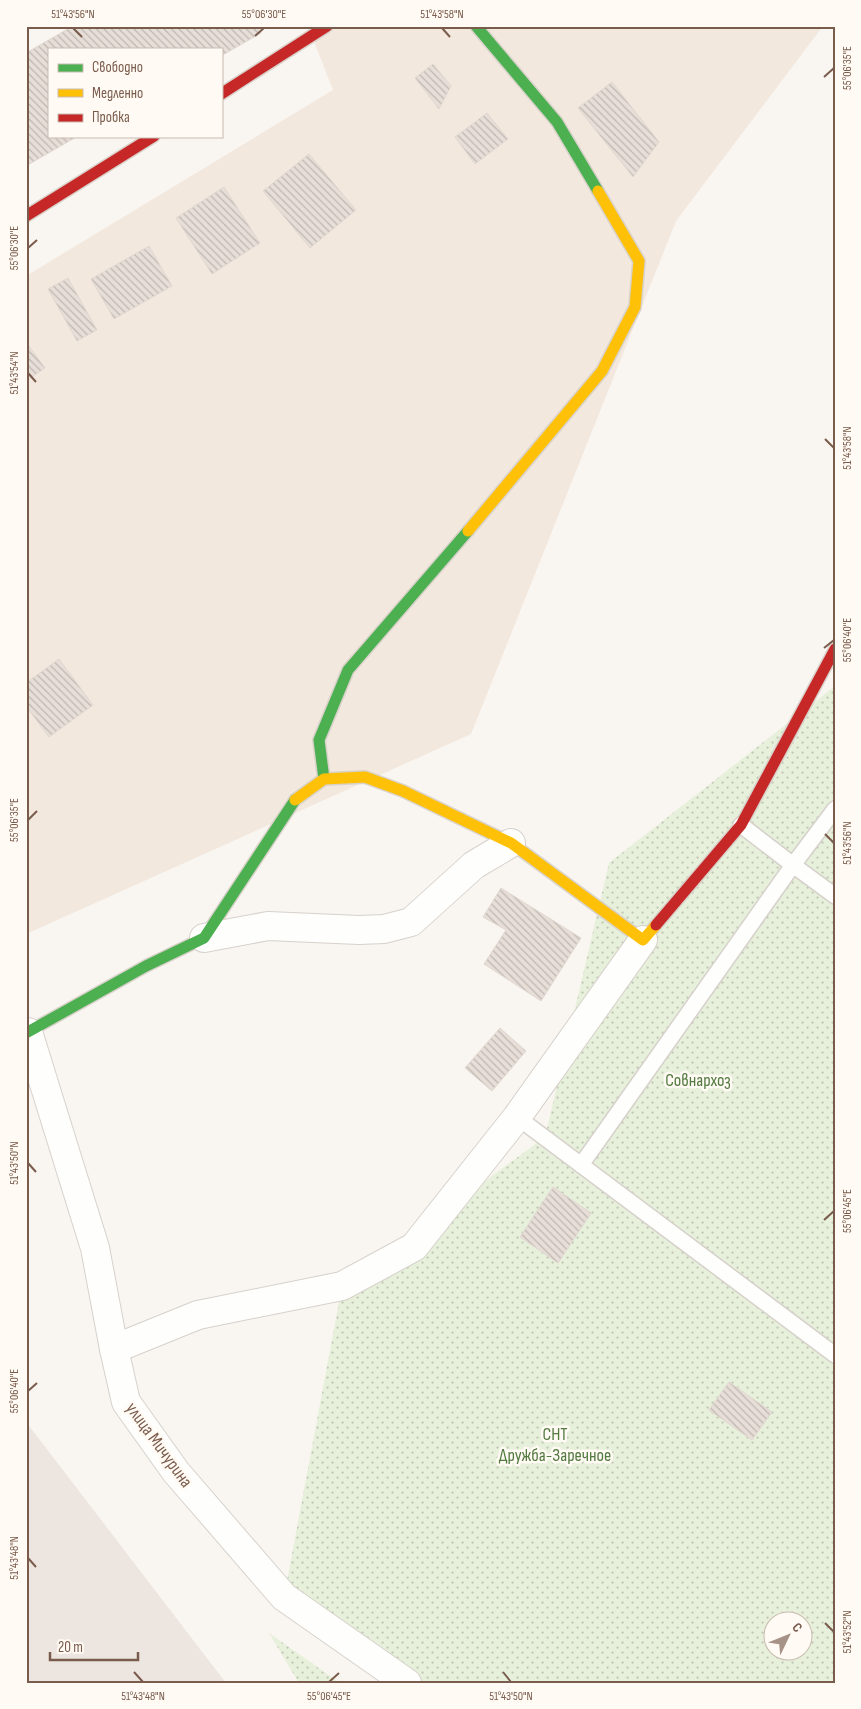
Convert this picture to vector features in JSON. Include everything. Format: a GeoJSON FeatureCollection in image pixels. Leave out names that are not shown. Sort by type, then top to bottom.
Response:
{"type":"FeatureCollection","features":[{"type":"Feature","properties":{"kind":"street"},"geometry":{"type":"LineString","coordinates":[[222,93],[298,35],[327,26]]}},
{"type":"Feature","properties":{"kind":"street"},"geometry":{"type":"LineString","coordinates":[[324,779],[319,740],[348,670],[432,574],[602,371],[635,306],[639,261],[557,122],[476,26]]}},
{"type":"Feature","properties":{"kind":"street"},"geometry":{"type":"LineString","coordinates":[[26,216],[151,138]]}},
{"type":"Feature","properties":{"kind":"street"},"geometry":{"type":"LineString","coordinates":[[114,1349],[198,1314],[342,1286],[414,1247],[518,1117],[643,940],[741,825],[835,649]]}},
{"type":"Feature","properties":{"kind":"street"},"geometry":{"type":"LineString","coordinates":[[204,938],[296,799],[324,779],[365,777],[403,791],[511,843],[643,940]]}},
{"type":"Feature","properties":{"kind":"street"},"geometry":{"type":"LineString","coordinates":[[27,1033],[146,966],[204,938],[268,926],[358,930],[384,929],[411,922],[474,865],[511,843]]}},
{"type":"Feature","properties":{"kind":"street","name":"улица Мичурина"},"geometry":{"type":"LineString","coordinates":[[27,1033],[94,1248],[126,1402],[176,1472],[277,1590],[284,1597],[407,1683]]}},
{"type":"Feature","properties":{"kind":"lane"},"geometry":{"type":"LineString","coordinates":[[581,1165],[835,809]]}},
{"type":"Feature","properties":{"kind":"lane"},"geometry":{"type":"LineString","coordinates":[[741,825],[835,896]]}},
{"type":"Feature","properties":{"kind":"lane"},"geometry":{"type":"LineString","coordinates":[[518,1117],[835,1355]]}},
{"type":"Feature","properties":{"kind":"shaded area"},"geometry":{"type":"Polygon","coordinates":[[[308,26],[823,26],[676,221],[471,734],[26,934],[26,276],[333,90],[308,26]]]}},
{"type":"Feature","properties":{"kind":"shaded area"},"geometry":{"type":"Polygon","coordinates":[[[26,1422],[226,1683],[26,1683],[26,1422]]]}},
{"type":"Feature","properties":{"kind":"green space","name":"СНТ Дружба-Заречное"},"geometry":{"type":"Polygon","coordinates":[[[835,686],[835,1683],[406,1683],[284,1597],[342,1286],[545,1137],[609,863],[835,686]]]}},
{"type":"Feature","properties":{"kind":"green space"},"geometry":{"type":"Polygon","coordinates":[[[269,1633],[340,1683],[299,1683],[269,1633]]]}},
{"type":"Feature","properties":{"kind":"building"},"geometry":{"type":"Polygon","coordinates":[[[73,26],[257,26],[261,33],[222,55],[222,48],[48,48],[48,138],[75,138],[26,166],[26,53],[73,26]]]}},
{"type":"Feature","properties":{"kind":"building"},"geometry":{"type":"Polygon","coordinates":[[[433,64],[451,86],[439,109],[415,78],[433,64]]]}},
{"type":"Feature","properties":{"kind":"building"},"geometry":{"type":"Polygon","coordinates":[[[612,82],[659,142],[633,177],[578,108],[612,82]]]}},
{"type":"Feature","properties":{"kind":"building"},"geometry":{"type":"Polygon","coordinates":[[[487,113],[508,139],[475,164],[455,137],[487,113]]]}},
{"type":"Feature","properties":{"kind":"building"},"geometry":{"type":"Polygon","coordinates":[[[309,154],[356,210],[310,248],[263,191],[309,154]]]}},
{"type":"Feature","properties":{"kind":"building"},"geometry":{"type":"Polygon","coordinates":[[[224,187],[260,243],[212,274],[176,218],[224,187]]]}},
{"type":"Feature","properties":{"kind":"building"},"geometry":{"type":"Polygon","coordinates":[[[149,246],[172,286],[114,319],[91,279],[149,246]]]}},
{"type":"Feature","properties":{"kind":"building"},"geometry":{"type":"Polygon","coordinates":[[[68,278],[97,330],[77,341],[48,289],[68,278]]]}},
{"type":"Feature","properties":{"kind":"building"},"geometry":{"type":"Polygon","coordinates":[[[26,342],[45,368],[26,381],[26,342]]]}},
{"type":"Feature","properties":{"kind":"building"},"geometry":{"type":"Polygon","coordinates":[[[59,659],[93,705],[49,737],[26,706],[26,683],[59,659]]]}},
{"type":"Feature","properties":{"kind":"building"},"geometry":{"type":"Polygon","coordinates":[[[501,888],[581,938],[541,1001],[484,964],[506,930],[483,917],[501,888]]]}},
{"type":"Feature","properties":{"kind":"building"},"geometry":{"type":"Polygon","coordinates":[[[500,1028],[526,1051],[492,1091],[465,1068],[500,1028]]]}},
{"type":"Feature","properties":{"kind":"building"},"geometry":{"type":"Polygon","coordinates":[[[553,1187],[591,1213],[558,1263],[520,1237],[553,1187]]]}},
{"type":"Feature","properties":{"kind":"building"},"geometry":{"type":"Polygon","coordinates":[[[729,1382],[772,1412],[752,1440],[709,1410],[729,1382]]]}},
{"type":"Feature","properties":{"kind":"traffic: fast"},"geometry":{"type":"LineString","coordinates":[[476,26],[557,122],[598,191]]}},
{"type":"Feature","properties":{"kind":"traffic: fast"},"geometry":{"type":"LineString","coordinates":[[324,779],[319,740],[348,670],[468,531]]}},
{"type":"Feature","properties":{"kind":"traffic: fast"},"geometry":{"type":"LineString","coordinates":[[26,1033],[146,966],[204,938],[295,800]]}},
{"type":"Feature","properties":{"kind":"traffic: slow"},"geometry":{"type":"LineString","coordinates":[[468,531],[602,371],[635,307],[639,261],[598,191]]}},
{"type":"Feature","properties":{"kind":"traffic: slow"},"geometry":{"type":"LineString","coordinates":[[295,800],[324,779],[365,777],[403,791],[511,843],[643,940],[656,925]]}},
{"type":"Feature","properties":{"kind":"traffic: jam"},"geometry":{"type":"LineString","coordinates":[[222,93],[327,26]]}},
{"type":"Feature","properties":{"kind":"traffic: jam"},"geometry":{"type":"LineString","coordinates":[[26,216],[151,138]]}},
{"type":"Feature","properties":{"kind":"traffic: jam"},"geometry":{"type":"LineString","coordinates":[[656,925],[741,825],[835,649]]}},
{"type":"Feature","properties":{"kind":"park label","name":"Совнархоз"},"geometry":{"type":"Point","coordinates":[698,1080]}}]}
